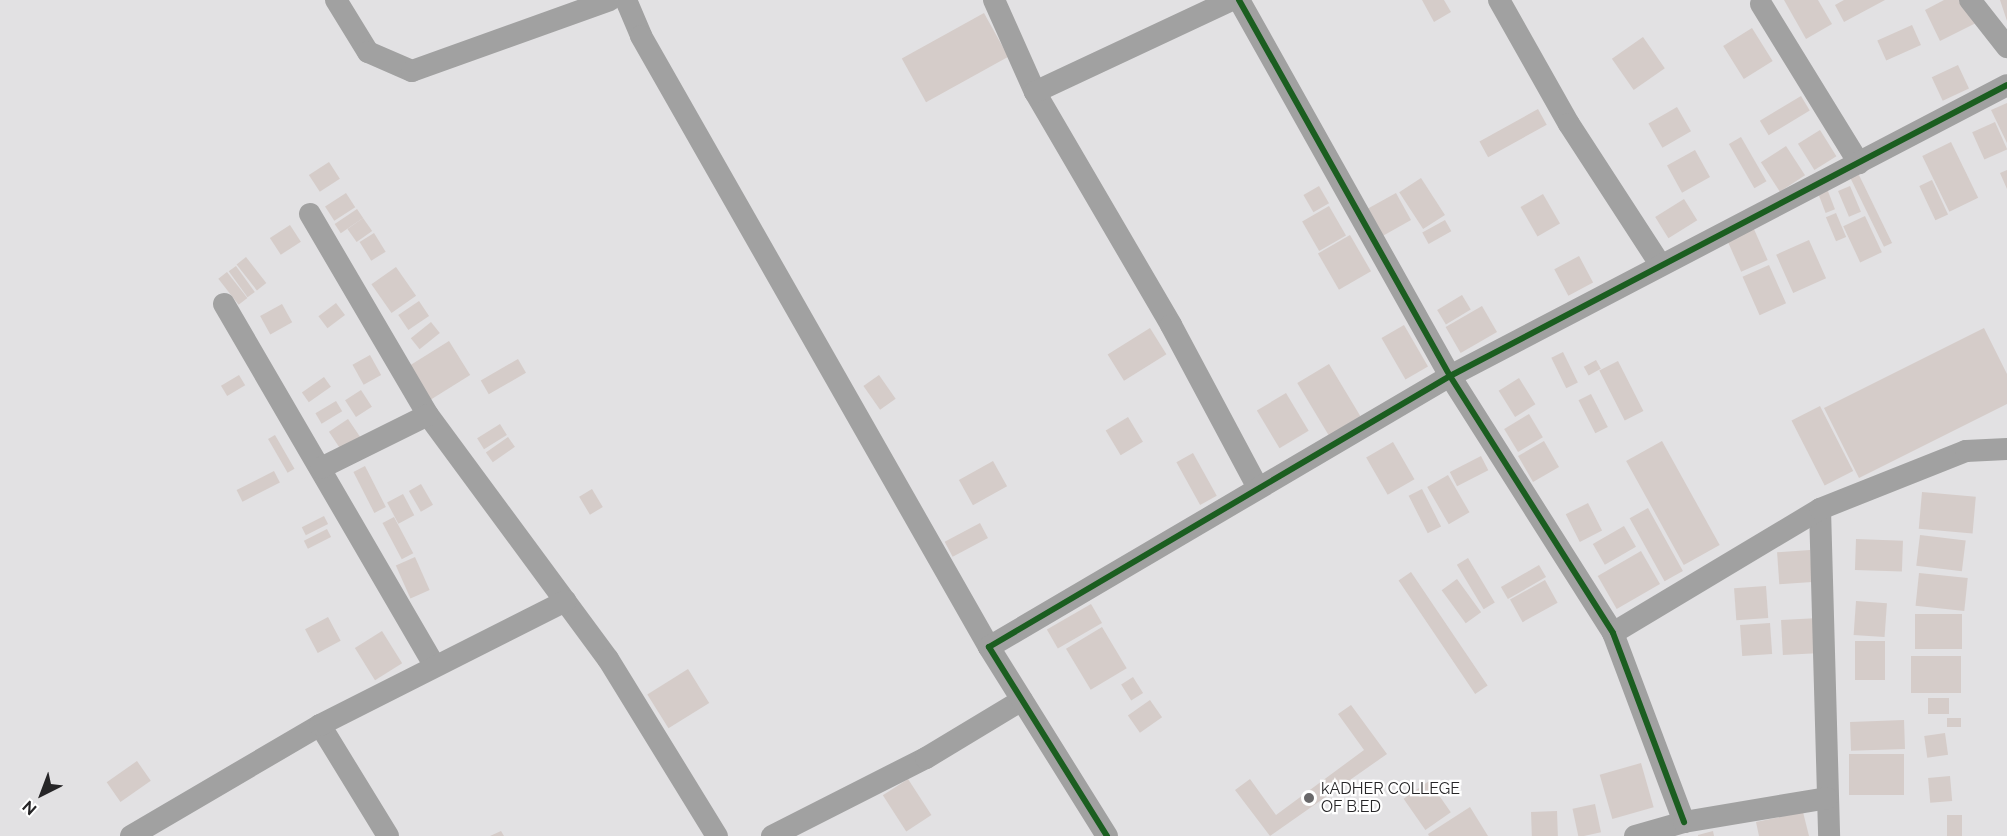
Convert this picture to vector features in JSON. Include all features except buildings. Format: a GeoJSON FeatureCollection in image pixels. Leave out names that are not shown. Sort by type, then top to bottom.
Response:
{"type":"FeatureCollection","features":[{"type":"Feature","properties":{"kind":"street"},"geometry":{"type":"LineString","coordinates":[[336,0],[368,52],[412,71],[610,0]]}},
{"type":"Feature","properties":{"kind":"street"},"geometry":{"type":"LineString","coordinates":[[626,0],[641,36],[989,647],[1107,836]]}},
{"type":"Feature","properties":{"kind":"street"},"geometry":{"type":"LineString","coordinates":[[994,0],[1035,92],[1171,325],[1257,486]]}},
{"type":"Feature","properties":{"kind":"street"},"geometry":{"type":"LineString","coordinates":[[1035,92],[1231,0]]}},
{"type":"Feature","properties":{"kind":"street"},"geometry":{"type":"LineString","coordinates":[[1239,0],[1450,376],[1613,633],[1683,822]]}},
{"type":"Feature","properties":{"kind":"street"},"geometry":{"type":"LineString","coordinates":[[1499,0],[1569,124],[1660,264]]}},
{"type":"Feature","properties":{"kind":"street"},"geometry":{"type":"LineString","coordinates":[[1970,0],[2007,47]]}},
{"type":"Feature","properties":{"kind":"street"},"geometry":{"type":"LineString","coordinates":[[1761,4],[1859,163]]}},
{"type":"Feature","properties":{"kind":"street"},"geometry":{"type":"LineString","coordinates":[[989,647],[1257,486],[1450,376],[1660,264],[2007,85]]}},
{"type":"Feature","properties":{"kind":"street"},"geometry":{"type":"LineString","coordinates":[[310,214],[428,415],[566,601],[717,836]]}},
{"type":"Feature","properties":{"kind":"street"},"geometry":{"type":"LineString","coordinates":[[224,304],[434,665]]}},
{"type":"Feature","properties":{"kind":"street"},"geometry":{"type":"LineString","coordinates":[[321,468],[428,415]]}},
{"type":"Feature","properties":{"kind":"street"},"geometry":{"type":"LineString","coordinates":[[1613,633],[1821,509],[1966,451],[2007,449]]}},
{"type":"Feature","properties":{"kind":"street"},"geometry":{"type":"LineString","coordinates":[[1821,509],[1829,836]]}},
{"type":"Feature","properties":{"kind":"street"},"geometry":{"type":"LineString","coordinates":[[131,836],[320,725],[434,665],[566,601]]}},
{"type":"Feature","properties":{"kind":"street"},"geometry":{"type":"LineString","coordinates":[[772,836],[926,758],[1022,700]]}},
{"type":"Feature","properties":{"kind":"street"},"geometry":{"type":"LineString","coordinates":[[320,725],[388,836]]}},
{"type":"Feature","properties":{"kind":"street"},"geometry":{"type":"LineString","coordinates":[[1635,836],[1683,822],[1827,798]]}},
{"type":"Feature","properties":{"kind":"cycle path"},"geometry":{"type":"LineString","coordinates":[[1239,0],[1450,376],[1613,633],[1684,822]]}},
{"type":"Feature","properties":{"kind":"cycle path"},"geometry":{"type":"LineString","coordinates":[[1107,836],[989,647],[1450,376],[2007,85]]}},
{"type":"Feature","properties":{"kind":"place","name":"kADHER COLLEGE OF B.ED"},"geometry":{"type":"Point","coordinates":[1309,798]}}]}
